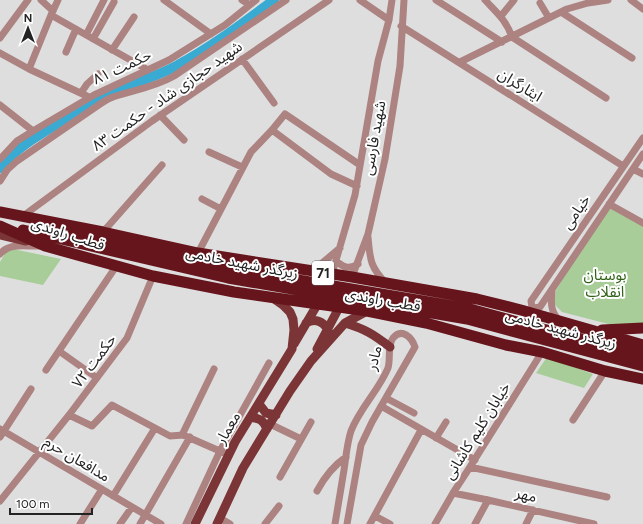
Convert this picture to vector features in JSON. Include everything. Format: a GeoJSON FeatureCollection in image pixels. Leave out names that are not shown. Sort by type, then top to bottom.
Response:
{"type":"FeatureCollection","features":[{"type":"Feature","properties":{"kind":"highway","name":"قطب راوندی"},"geometry":{"type":"LineString","coordinates":[[0,212],[103,232],[198,254],[308,270],[330,278],[387,283],[477,299],[561,321],[643,345]]}},
{"type":"Feature","properties":{"kind":"highway","name":"زیرگذر شهید خادمی"},"geometry":{"type":"LineString","coordinates":[[36,219],[51,228],[232,269],[470,308],[535,327],[643,355]]}},
{"type":"Feature","properties":{"kind":"highway","name":"قطب راوندی"},"geometry":{"type":"LineString","coordinates":[[0,226],[45,246],[118,265],[153,276],[234,292],[320,301],[367,310],[449,328],[506,345],[542,352],[605,371],[643,379]]}},
{"type":"Feature","properties":{"kind":"highway","name":"زیرگذر شهید خادمی"},"geometry":{"type":"LineString","coordinates":[[0,226],[228,278],[467,319],[643,366]]}},
{"type":"Feature","properties":{"kind":"highway"},"geometry":{"type":"LineString","coordinates":[[198,254],[211,260],[246,265],[256,269],[258,274],[256,288],[248,291],[234,292]]}},
{"type":"Feature","properties":{"kind":"highway"},"geometry":{"type":"LineString","coordinates":[[416,288],[403,290],[399,293],[396,298],[397,306],[402,312],[440,320],[449,328]]}},
{"type":"Feature","properties":{"kind":"highway"},"geometry":{"type":"LineString","coordinates":[[521,310],[536,320],[643,350]]}},
{"type":"Feature","properties":{"kind":"highway"},"geometry":{"type":"LineString","coordinates":[[595,331],[643,328]]}},
{"type":"Feature","properties":{"kind":"highway"},"geometry":{"type":"LineString","coordinates":[[622,329],[643,334]]}},
{"type":"Feature","properties":{"kind":"highway"},"geometry":{"type":"LineString","coordinates":[[476,336],[510,336],[643,374]]}},
{"type":"Feature","properties":{"kind":"main road"},"geometry":{"type":"LineString","coordinates":[[0,235],[45,246]]}},
{"type":"Feature","properties":{"kind":"main road","name":"معمار"},"geometry":{"type":"LineString","coordinates":[[195,524],[225,453],[250,418],[292,349],[320,301],[330,278]]}},
{"type":"Feature","properties":{"kind":"main road"},"geometry":{"type":"LineString","coordinates":[[218,521],[243,468],[290,391],[311,361],[328,330],[341,305],[350,280]]}},
{"type":"Feature","properties":{"kind":"main road","name":"معمار"},"geometry":{"type":"LineString","coordinates":[[272,297],[290,312],[293,319],[294,330],[292,349]]}},
{"type":"Feature","properties":{"kind":"main road"},"geometry":{"type":"LineString","coordinates":[[311,361],[345,324],[367,310]]}},
{"type":"Feature","properties":{"kind":"main road"},"geometry":{"type":"LineString","coordinates":[[306,323],[318,321],[324,324],[328,330]]}},
{"type":"Feature","properties":{"kind":"main road"},"geometry":{"type":"LineString","coordinates":[[345,324],[362,328],[375,335],[390,347]]}},
{"type":"Feature","properties":{"kind":"main road"},"geometry":{"type":"LineString","coordinates":[[258,404],[266,412],[276,415]]}},
{"type":"Feature","properties":{"kind":"main road"},"geometry":{"type":"LineString","coordinates":[[250,418],[261,420],[269,426]]}},
{"type":"Feature","properties":{"kind":"street"},"geometry":{"type":"LineString","coordinates":[[0,38],[28,0]]}},
{"type":"Feature","properties":{"kind":"street"},"geometry":{"type":"LineString","coordinates":[[41,0],[52,13],[76,29],[148,70]]}},
{"type":"Feature","properties":{"kind":"street"},"geometry":{"type":"LineString","coordinates":[[29,69],[58,0]]}},
{"type":"Feature","properties":{"kind":"street"},"geometry":{"type":"LineString","coordinates":[[86,35],[104,0]]}},
{"type":"Feature","properties":{"kind":"street"},"geometry":{"type":"LineString","coordinates":[[164,0],[211,34]]}},
{"type":"Feature","properties":{"kind":"street"},"geometry":{"type":"LineString","coordinates":[[242,0],[250,5]]}},
{"type":"Feature","properties":{"kind":"street","name":"حکمت ۸۱"},"geometry":{"type":"LineString","coordinates":[[2,154],[33,130],[89,97],[169,60],[225,25],[256,0]]}},
{"type":"Feature","properties":{"kind":"street"},"geometry":{"type":"LineString","coordinates":[[0,181],[7,170],[17,161],[100,104],[112,97],[162,83],[286,0]]}},
{"type":"Feature","properties":{"kind":"street"},"geometry":{"type":"LineString","coordinates":[[360,0],[389,20]]}},
{"type":"Feature","properties":{"kind":"street","name":"شهید فارسی"},"geometry":{"type":"LineString","coordinates":[[330,278],[357,186],[378,61],[389,20],[392,0]]}},
{"type":"Feature","properties":{"kind":"street","name":"شهید فارسی"},"geometry":{"type":"LineString","coordinates":[[350,280],[358,264],[368,234],[385,159],[400,66],[401,26],[404,0]]}},
{"type":"Feature","properties":{"kind":"street"},"geometry":{"type":"LineString","coordinates":[[436,0],[502,42]]}},
{"type":"Feature","properties":{"kind":"street"},"geometry":{"type":"LineString","coordinates":[[485,0],[501,16],[508,26],[512,37],[606,98]]}},
{"type":"Feature","properties":{"kind":"street"},"geometry":{"type":"LineString","coordinates":[[501,16],[514,0]]}},
{"type":"Feature","properties":{"kind":"street"},"geometry":{"type":"LineString","coordinates":[[569,0],[577,6]]}},
{"type":"Feature","properties":{"kind":"street"},"geometry":{"type":"LineString","coordinates":[[460,62],[561,12],[588,3],[608,0]]}},
{"type":"Feature","properties":{"kind":"street"},"geometry":{"type":"LineString","coordinates":[[631,0],[643,9]]}},
{"type":"Feature","properties":{"kind":"street","name":"شهید حجازی شاد - حکمت ۸۳"},"geometry":{"type":"LineString","coordinates":[[22,216],[160,115],[323,1]]}},
{"type":"Feature","properties":{"kind":"street"},"geometry":{"type":"LineString","coordinates":[[93,39],[114,2]]}},
{"type":"Feature","properties":{"kind":"street"},"geometry":{"type":"LineString","coordinates":[[540,3],[549,18]]}},
{"type":"Feature","properties":{"kind":"street"},"geometry":{"type":"LineString","coordinates":[[561,12],[632,58]]}},
{"type":"Feature","properties":{"kind":"street"},"geometry":{"type":"LineString","coordinates":[[112,50],[134,17]]}},
{"type":"Feature","properties":{"kind":"street","name":"ایثارگران"},"geometry":{"type":"LineString","coordinates":[[401,26],[624,166]]}},
{"type":"Feature","properties":{"kind":"street"},"geometry":{"type":"LineString","coordinates":[[66,52],[76,29]]}},
{"type":"Feature","properties":{"kind":"street"},"geometry":{"type":"LineString","coordinates":[[0,53],[29,69],[89,97]]}},
{"type":"Feature","properties":{"kind":"street"},"geometry":{"type":"LineString","coordinates":[[242,59],[274,103]]}},
{"type":"Feature","properties":{"kind":"street"},"geometry":{"type":"LineString","coordinates":[[80,93],[98,74]]}},
{"type":"Feature","properties":{"kind":"street"},"geometry":{"type":"LineString","coordinates":[[0,105],[33,130]]}},
{"type":"Feature","properties":{"kind":"street"},"geometry":{"type":"LineString","coordinates":[[198,254],[250,152],[272,130],[285,114],[360,165]]}},
{"type":"Feature","properties":{"kind":"street"},"geometry":{"type":"LineString","coordinates":[[160,115],[184,140]]}},
{"type":"Feature","properties":{"kind":"street"},"geometry":{"type":"LineString","coordinates":[[272,130],[331,174],[357,186]]}},
{"type":"Feature","properties":{"kind":"street","name":"خیامی"},"geometry":{"type":"LineString","coordinates":[[643,138],[531,302],[534,308],[540,307],[643,154]]}},
{"type":"Feature","properties":{"kind":"street"},"geometry":{"type":"LineString","coordinates":[[209,152],[242,167]]}},
{"type":"Feature","properties":{"kind":"street"},"geometry":{"type":"LineString","coordinates":[[103,232],[162,165]]}},
{"type":"Feature","properties":{"kind":"street"},"geometry":{"type":"LineString","coordinates":[[633,168],[643,174]]}},
{"type":"Feature","properties":{"kind":"street"},"geometry":{"type":"LineString","coordinates":[[202,199],[221,208]]}},
{"type":"Feature","properties":{"kind":"street"},"geometry":{"type":"LineString","coordinates":[[609,204],[643,223]]}},
{"type":"Feature","properties":{"kind":"street"},"geometry":{"type":"LineString","coordinates":[[368,234],[371,264],[378,275],[387,283]]}},
{"type":"Feature","properties":{"kind":"street"},"geometry":{"type":"LineString","coordinates":[[0,254],[4,249],[13,246],[45,246]]}},
{"type":"Feature","properties":{"kind":"street"},"geometry":{"type":"LineString","coordinates":[[308,270],[321,264],[340,248]]}},
{"type":"Feature","properties":{"kind":"street"},"geometry":{"type":"LineString","coordinates":[[336,261],[346,267],[358,264]]}},
{"type":"Feature","properties":{"kind":"street"},"geometry":{"type":"LineString","coordinates":[[46,370],[118,265]]}},
{"type":"Feature","properties":{"kind":"street","name":"حکمت ۷۲"},"geometry":{"type":"LineString","coordinates":[[0,502],[69,415],[127,338],[153,276]]}},
{"type":"Feature","properties":{"kind":"street"},"geometry":{"type":"LineString","coordinates":[[552,289],[552,309],[554,315],[561,321]]}},
{"type":"Feature","properties":{"kind":"street","name":"مادر"},"geometry":{"type":"LineString","coordinates":[[335,524],[351,431],[382,380],[390,359],[390,347],[393,338],[398,334],[404,334],[409,336],[415,347],[366,433],[361,445],[347,524]]}},
{"type":"Feature","properties":{"kind":"street"},"geometry":{"type":"LineString","coordinates":[[59,351],[97,378]]}},
{"type":"Feature","properties":{"kind":"street","name":"خیابان کلیم کاشانی"},"geometry":{"type":"LineString","coordinates":[[435,524],[542,352]]}},
{"type":"Feature","properties":{"kind":"street"},"geometry":{"type":"LineString","coordinates":[[186,524],[225,453],[269,364]]}},
{"type":"Feature","properties":{"kind":"street"},"geometry":{"type":"LineString","coordinates":[[182,435],[214,369]]}},
{"type":"Feature","properties":{"kind":"street"},"geometry":{"type":"LineString","coordinates":[[573,420],[605,371]]}},
{"type":"Feature","properties":{"kind":"street"},"geometry":{"type":"LineString","coordinates":[[382,380],[393,386]]}},
{"type":"Feature","properties":{"kind":"street"},"geometry":{"type":"LineString","coordinates":[[1,432],[31,389]]}},
{"type":"Feature","properties":{"kind":"street"},"geometry":{"type":"LineString","coordinates":[[386,398],[414,413]]}},
{"type":"Feature","properties":{"kind":"street"},"geometry":{"type":"LineString","coordinates":[[69,415],[92,426],[112,405],[170,436],[182,435],[190,437],[225,453]]}},
{"type":"Feature","properties":{"kind":"street"},"geometry":{"type":"LineString","coordinates":[[381,406],[475,460]]}},
{"type":"Feature","properties":{"kind":"street"},"geometry":{"type":"LineString","coordinates":[[280,477],[311,422]]}},
{"type":"Feature","properties":{"kind":"street"},"geometry":{"type":"LineString","coordinates":[[436,438],[446,422]]}},
{"type":"Feature","properties":{"kind":"street"},"geometry":{"type":"LineString","coordinates":[[269,426],[301,439]]}},
{"type":"Feature","properties":{"kind":"street"},"geometry":{"type":"LineString","coordinates":[[113,496],[155,428]]}},
{"type":"Feature","properties":{"kind":"street"},"geometry":{"type":"LineString","coordinates":[[370,524],[421,430]]}},
{"type":"Feature","properties":{"kind":"street","name":"مدافعان حرم"},"geometry":{"type":"LineString","coordinates":[[1,432],[40,452],[161,524]]}},
{"type":"Feature","properties":{"kind":"street"},"geometry":{"type":"LineString","coordinates":[[140,524],[190,437]]}},
{"type":"Feature","properties":{"kind":"street"},"geometry":{"type":"LineString","coordinates":[[317,491],[325,476],[334,465],[346,457]]}},
{"type":"Feature","properties":{"kind":"street"},"geometry":{"type":"LineString","coordinates":[[470,467],[606,497]]}},
{"type":"Feature","properties":{"kind":"street"},"geometry":{"type":"LineString","coordinates":[[80,524],[102,489]]}},
{"type":"Feature","properties":{"kind":"street","name":"مهر"},"geometry":{"type":"LineString","coordinates":[[453,493],[594,524]]}},
{"type":"Feature","properties":{"kind":"street"},"geometry":{"type":"LineString","coordinates":[[476,524],[488,500]]}},
{"type":"Feature","properties":{"kind":"street"},"geometry":{"type":"LineString","coordinates":[[264,524],[279,506]]}},
{"type":"Feature","properties":{"kind":"street"},"geometry":{"type":"LineString","coordinates":[[120,524],[132,507]]}},
{"type":"Feature","properties":{"kind":"street"},"geometry":{"type":"LineString","coordinates":[[526,524],[533,510]]}},
{"type":"Feature","properties":{"kind":"street"},"geometry":{"type":"LineString","coordinates":[[375,516],[390,524]]}},
{"type":"Feature","properties":{"kind":"street"},"geometry":{"type":"LineString","coordinates":[[218,521],[230,524]]}},
{"type":"Feature","properties":{"kind":"green space","name":"بوستان انقلاب"},"geometry":{"type":"Polygon","coordinates":[[[609,204],[643,224],[643,333],[562,312],[554,304],[556,290],[609,204]]]}},
{"type":"Feature","properties":{"kind":"green space"},"geometry":{"type":"Polygon","coordinates":[[[8,248],[61,259],[43,285],[0,276],[0,262],[8,248]]]}},
{"type":"Feature","properties":{"kind":"green space"},"geometry":{"type":"Polygon","coordinates":[[[547,357],[593,374],[584,388],[536,373],[547,357]]]}},
{"type":"Feature","properties":{"kind":"waterway"},"geometry":{"type":"LineString","coordinates":[[0,168],[15,152],[42,133],[102,97],[121,88],[162,73],[191,58],[274,0]]}}]}
